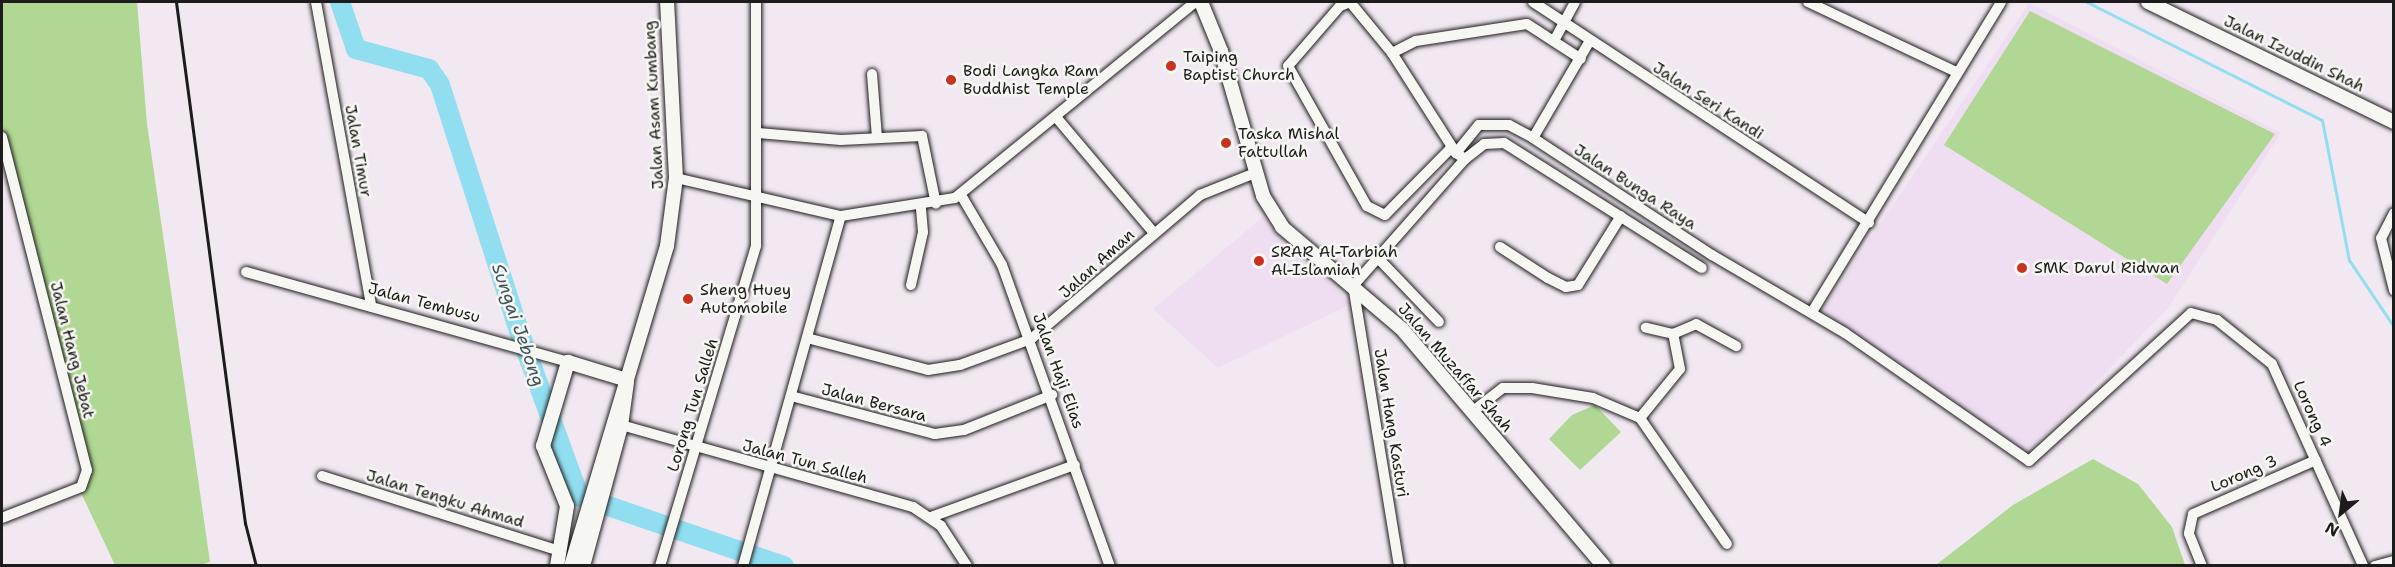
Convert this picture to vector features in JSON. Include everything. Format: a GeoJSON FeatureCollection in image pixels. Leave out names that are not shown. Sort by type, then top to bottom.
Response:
{"type":"FeatureCollection","features":[{"type":"Feature","properties":{"kind":"main road","name":"Jalan Asam Kumbang"},"geometry":{"type":"LineString","coordinates":[[571,566],[591,513],[627,380],[667,248],[676,178],[667,2]]}},
{"type":"Feature","properties":{"kind":"main road","name":"Jalan Muzaffar Shah"},"geometry":{"type":"LineString","coordinates":[[1201,2],[1221,51],[1255,173],[1282,227],[1402,329],[1604,566]]}},
{"type":"Feature","properties":{"kind":"main road","name":"Jalan Izuddin Shah"},"geometry":{"type":"LineString","coordinates":[[2148,2],[2394,122]]}},
{"type":"Feature","properties":{"kind":"main road"},"geometry":{"type":"LineString","coordinates":[[2360,104],[2394,114]]}},
{"type":"Feature","properties":{"kind":"main road"},"geometry":{"type":"LineString","coordinates":[[557,566],[567,506],[545,454],[544,438],[568,362]]}},
{"type":"Feature","properties":{"kind":"main road","name":"Jalan Tembusu"},"geometry":{"type":"LineString","coordinates":[[568,362],[627,380]]}},
{"type":"Feature","properties":{"kind":"main road","name":"Jalan Asam Kumbang"},"geometry":{"type":"LineString","coordinates":[[582,566],[593,529],[591,513]]}},
{"type":"Feature","properties":{"kind":"street","name":"Jalan Timur"},"geometry":{"type":"LineString","coordinates":[[316,2],[371,306]]}},
{"type":"Feature","properties":{"kind":"street","name":"Lorong Tun Salleh"},"geometry":{"type":"LineString","coordinates":[[660,566],[750,273],[759,200],[756,2]]}},
{"type":"Feature","properties":{"kind":"street"},"geometry":{"type":"LineString","coordinates":[[676,178],[759,200],[841,216],[936,204],[961,195],[1195,2]]}},
{"type":"Feature","properties":{"kind":"street"},"geometry":{"type":"LineString","coordinates":[[1350,2],[1392,53],[1458,153],[1385,215],[1367,206],[1288,66],[1340,6],[1350,2]]}},
{"type":"Feature","properties":{"kind":"street","name":"Jalan Seri Kandi"},"geometry":{"type":"LineString","coordinates":[[1533,2],[1563,25],[1869,223]]}},
{"type":"Feature","properties":{"kind":"street"},"geometry":{"type":"LineString","coordinates":[[1554,41],[1575,2]]}},
{"type":"Feature","properties":{"kind":"street"},"geometry":{"type":"LineString","coordinates":[[1808,2],[1956,72]]}},
{"type":"Feature","properties":{"kind":"street"},"geometry":{"type":"LineString","coordinates":[[1812,312],[1869,223],[1956,72],[2001,2]]}},
{"type":"Feature","properties":{"kind":"street"},"geometry":{"type":"LineString","coordinates":[[1392,53],[1416,41],[1517,24],[1534,27],[1581,59]]}},
{"type":"Feature","properties":{"kind":"street"},"geometry":{"type":"LineString","coordinates":[[1533,138],[1589,42]]}},
{"type":"Feature","properties":{"kind":"street"},"geometry":{"type":"LineString","coordinates":[[872,74],[877,137]]}},
{"type":"Feature","properties":{"kind":"street","name":"Jalan Aman"},"geometry":{"type":"LineString","coordinates":[[1056,117],[1154,233]]}},
{"type":"Feature","properties":{"kind":"street","name":"Jalan Bunga Raya"},"geometry":{"type":"LineString","coordinates":[[1353,286],[1458,153],[1467,134],[1488,124],[1509,125],[1533,138],[1712,255],[1812,312],[2029,461],[2040,457],[2191,313]]}},
{"type":"Feature","properties":{"kind":"street"},"geometry":{"type":"LineString","coordinates":[[758,134],[841,141],[911,135],[927,142],[936,204]]}},
{"type":"Feature","properties":{"kind":"street","name":"Jalan Hang Jebat"},"geometry":{"type":"LineString","coordinates":[[2,137],[87,470],[81,486],[2,518]]}},
{"type":"Feature","properties":{"kind":"street","name":"Jalan Bunga Raya"},"geometry":{"type":"LineString","coordinates":[[1458,153],[1484,144],[1504,143],[1702,268]]}},
{"type":"Feature","properties":{"kind":"street","name":"Jalan Aman"},"geometry":{"type":"LineString","coordinates":[[1031,339],[1154,233],[1215,186],[1255,173]]}},
{"type":"Feature","properties":{"kind":"street","name":"Jalan Haji Elias"},"geometry":{"type":"LineString","coordinates":[[961,195],[1002,266],[1052,395],[1110,566]]}},
{"type":"Feature","properties":{"kind":"street"},"geometry":{"type":"LineString","coordinates":[[911,285],[923,232],[921,207]]}},
{"type":"Feature","properties":{"kind":"street"},"geometry":{"type":"LineString","coordinates":[[2394,213],[2381,238],[2394,290]]}},
{"type":"Feature","properties":{"kind":"street"},"geometry":{"type":"LineString","coordinates":[[743,566],[841,216]]}},
{"type":"Feature","properties":{"kind":"street"},"geometry":{"type":"LineString","coordinates":[[1500,247],[1566,287],[1578,285],[1621,216]]}},
{"type":"Feature","properties":{"kind":"street"},"geometry":{"type":"LineString","coordinates":[[1376,256],[1439,322]]}},
{"type":"Feature","properties":{"kind":"street","name":"Jalan Tembusu"},"geometry":{"type":"LineString","coordinates":[[246,272],[536,351],[568,362]]}},
{"type":"Feature","properties":{"kind":"street","name":"Jalan Hang Kasturi"},"geometry":{"type":"LineString","coordinates":[[1353,286],[1399,566]]}},
{"type":"Feature","properties":{"kind":"street","name":"Lorong 4"},"geometry":{"type":"LineString","coordinates":[[2191,313],[2217,320],[2272,364],[2362,566]]}},
{"type":"Feature","properties":{"kind":"street"},"geometry":{"type":"LineString","coordinates":[[1646,328],[1673,334],[1696,324],[1736,346]]}},
{"type":"Feature","properties":{"kind":"street"},"geometry":{"type":"LineString","coordinates":[[1640,418],[1680,369],[1673,334]]}},
{"type":"Feature","properties":{"kind":"street"},"geometry":{"type":"LineString","coordinates":[[807,338],[928,370],[951,368],[1031,339]]}},
{"type":"Feature","properties":{"kind":"street"},"geometry":{"type":"LineString","coordinates":[[1472,412],[1503,388],[1532,388],[1593,398],[1640,418],[1727,544]]}},
{"type":"Feature","properties":{"kind":"street","name":"Jalan Bersara"},"geometry":{"type":"LineString","coordinates":[[791,396],[935,434],[964,429],[1052,395]]}},
{"type":"Feature","properties":{"kind":"street","name":"Jalan Tun Salleh"},"geometry":{"type":"LineString","coordinates":[[616,424],[771,470],[913,507],[931,517],[960,548],[967,566]]}},
{"type":"Feature","properties":{"kind":"street","name":"Lorong 3"},"geometry":{"type":"LineString","coordinates":[[2202,566],[2189,522],[2197,511],[2316,460]]}},
{"type":"Feature","properties":{"kind":"street"},"geometry":{"type":"LineString","coordinates":[[931,517],[1075,465]]}},
{"type":"Feature","properties":{"kind":"street","name":"Jalan Tengku Ahmad"},"geometry":{"type":"LineString","coordinates":[[322,476],[560,551]]}},
{"type":"Feature","properties":{"kind":"street","name":"Jalan Asam Kumbang"},"geometry":{"type":"LineString","coordinates":[[590,566],[593,529]]}},
{"type":"Feature","properties":{"kind":"street"},"geometry":{"type":"LineString","coordinates":[[2375,566],[2394,561]]}},
{"type":"Feature","properties":{"kind":"shaded area","name":"SMK Darul Ridwan"},"geometry":{"type":"Polygon","coordinates":[[[2029,3],[2281,133],[2168,308],[2027,454],[1822,310],[2029,3]]]}},
{"type":"Feature","properties":{"kind":"shaded area","name":"SRAR Al-Tarbiah Al-Islamiah"},"geometry":{"type":"Polygon","coordinates":[[[1263,217],[1351,304],[1218,368],[1153,309],[1263,217]]]}},
{"type":"Feature","properties":{"kind":"green space"},"geometry":{"type":"Polygon","coordinates":[[[2,2],[137,2],[147,124],[210,562],[200,565],[115,565],[81,493],[91,475],[2,127],[2,2]]]}},
{"type":"Feature","properties":{"kind":"green space"},"geometry":{"type":"Polygon","coordinates":[[[2030,11],[2275,134],[2167,284],[1944,145],[2030,11]]]}},
{"type":"Feature","properties":{"kind":"green space"},"geometry":{"type":"Polygon","coordinates":[[[1595,405],[1621,432],[1580,470],[1549,439],[1572,415],[1595,405]]]}},
{"type":"Feature","properties":{"kind":"green space"},"geometry":{"type":"Polygon","coordinates":[[[2093,459],[2138,484],[2172,527],[2185,565],[1936,565],[2013,505],[2093,459]]]}},
{"type":"Feature","properties":{"kind":"waterway","name":"Sungai Jebong"},"geometry":{"type":"LineString","coordinates":[[340,2],[356,49],[429,69],[440,85],[519,331],[579,496],[784,566]]}},
{"type":"Feature","properties":{"kind":"waterway"},"geometry":{"type":"LineString","coordinates":[[2087,2],[2322,120],[2349,260],[2394,327]]}},
{"type":"Feature","properties":{"kind":"railway"},"geometry":{"type":"LineString","coordinates":[[176,2],[245,523],[256,566]]}},
{"type":"Feature","properties":{"kind":"place","name":"Taiping Baptist Church"},"geometry":{"type":"Point","coordinates":[1171,66]}},
{"type":"Feature","properties":{"kind":"place","name":"Bodi Langka Ram Buddhist Temple"},"geometry":{"type":"Point","coordinates":[951,80]}},
{"type":"Feature","properties":{"kind":"place","name":"Taska Mishal Fattullah"},"geometry":{"type":"Point","coordinates":[1226,143]}},
{"type":"Feature","properties":{"kind":"place","name":"SRAR Al-Tarbiah Al-Islamiah"},"geometry":{"type":"Point","coordinates":[1259,261]}},
{"type":"Feature","properties":{"kind":"place","name":"SMK Darul Ridwan"},"geometry":{"type":"Point","coordinates":[2022,268]}},
{"type":"Feature","properties":{"kind":"place","name":"Sheng Huey Automobile"},"geometry":{"type":"Point","coordinates":[688,299]}}]}
